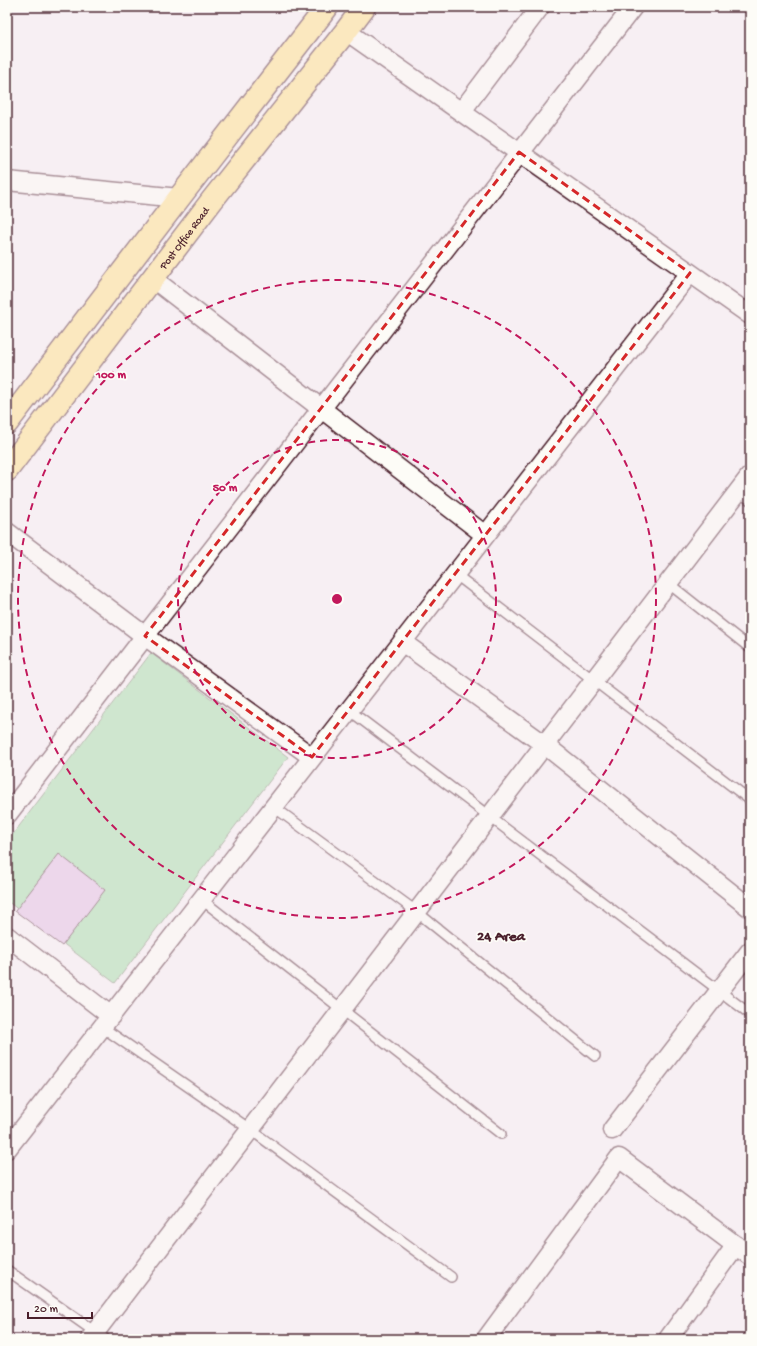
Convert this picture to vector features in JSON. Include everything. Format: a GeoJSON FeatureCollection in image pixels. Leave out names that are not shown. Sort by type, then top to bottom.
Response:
{"type":"FeatureCollection","features":[{"type":"Feature","properties":{"kind":"main road"},"geometry":{"type":"LineString","coordinates":[[7,423],[178,198],[327,7]]}},
{"type":"Feature","properties":{"kind":"main road","name":"Post Office Road"},"geometry":{"type":"LineString","coordinates":[[7,469],[152,278],[346,32],[364,7]]}},
{"type":"Feature","properties":{"kind":"street"},"geometry":{"type":"LineString","coordinates":[[461,112],[540,7]]}},
{"type":"Feature","properties":{"kind":"street"},"geometry":{"type":"LineString","coordinates":[[7,816],[519,152],[633,7]]}},
{"type":"Feature","properties":{"kind":"street"},"geometry":{"type":"LineString","coordinates":[[346,32],[750,315]]}},
{"type":"Feature","properties":{"kind":"street"},"geometry":{"type":"LineString","coordinates":[[7,180],[178,198]]}},
{"type":"Feature","properties":{"kind":"street"},"geometry":{"type":"LineString","coordinates":[[7,1149],[690,273]]}},
{"type":"Feature","properties":{"kind":"street"},"geometry":{"type":"LineString","coordinates":[[152,278],[485,535]]}},
{"type":"Feature","properties":{"kind":"street"},"geometry":{"type":"LineString","coordinates":[[97,1337],[250,1130],[668,583],[744,496],[750,476]]}},
{"type":"Feature","properties":{"kind":"street"},"geometry":{"type":"LineString","coordinates":[[7,532],[145,636],[312,757]]}},
{"type":"Feature","properties":{"kind":"street"},"geometry":{"type":"LineString","coordinates":[[402,642],[545,745],[750,908]]}},
{"type":"Feature","properties":{"kind":"street"},"geometry":{"type":"LineString","coordinates":[[7,936],[106,1021]]}},
{"type":"Feature","properties":{"kind":"street"},"geometry":{"type":"LineString","coordinates":[[612,1130],[750,951]]}},
{"type":"Feature","properties":{"kind":"street"},"geometry":{"type":"LineString","coordinates":[[486,1339],[619,1158],[743,1250],[668,1339]]}},
{"type":"Feature","properties":{"kind":"lane"},"geometry":{"type":"LineString","coordinates":[[455,574],[750,800]]}},
{"type":"Feature","properties":{"kind":"lane"},"geometry":{"type":"LineString","coordinates":[[668,583],[750,648]]}},
{"type":"Feature","properties":{"kind":"lane"},"geometry":{"type":"LineString","coordinates":[[349,710],[750,1014]]}},
{"type":"Feature","properties":{"kind":"lane"},"geometry":{"type":"LineString","coordinates":[[274,806],[417,912],[595,1056]]}},
{"type":"Feature","properties":{"kind":"lane"},"geometry":{"type":"LineString","coordinates":[[202,899],[501,1134]]}},
{"type":"Feature","properties":{"kind":"lane"},"geometry":{"type":"LineString","coordinates":[[106,1021],[250,1130],[451,1278]]}},
{"type":"Feature","properties":{"kind":"lane"},"geometry":{"type":"LineString","coordinates":[[7,1270],[97,1337]]}},
{"type":"Feature","properties":{"kind":"highlighted area"},"geometry":{"type":"Polygon","coordinates":[[[519,152],[690,273],[312,757],[145,636],[519,152]]]}},
{"type":"Feature","properties":{"kind":"green space"},"geometry":{"type":"Polygon","coordinates":[[[151,653],[288,757],[115,983],[7,901],[7,842],[151,653]]]}},
{"type":"Feature","properties":{"kind":"building"},"geometry":{"type":"Polygon","coordinates":[[[59,854],[105,890],[62,946],[15,911],[59,854]]]}},
{"type":"Feature","properties":{"kind":"district","name":"24 Area"},"geometry":{"type":"Point","coordinates":[501,935]}}]}
